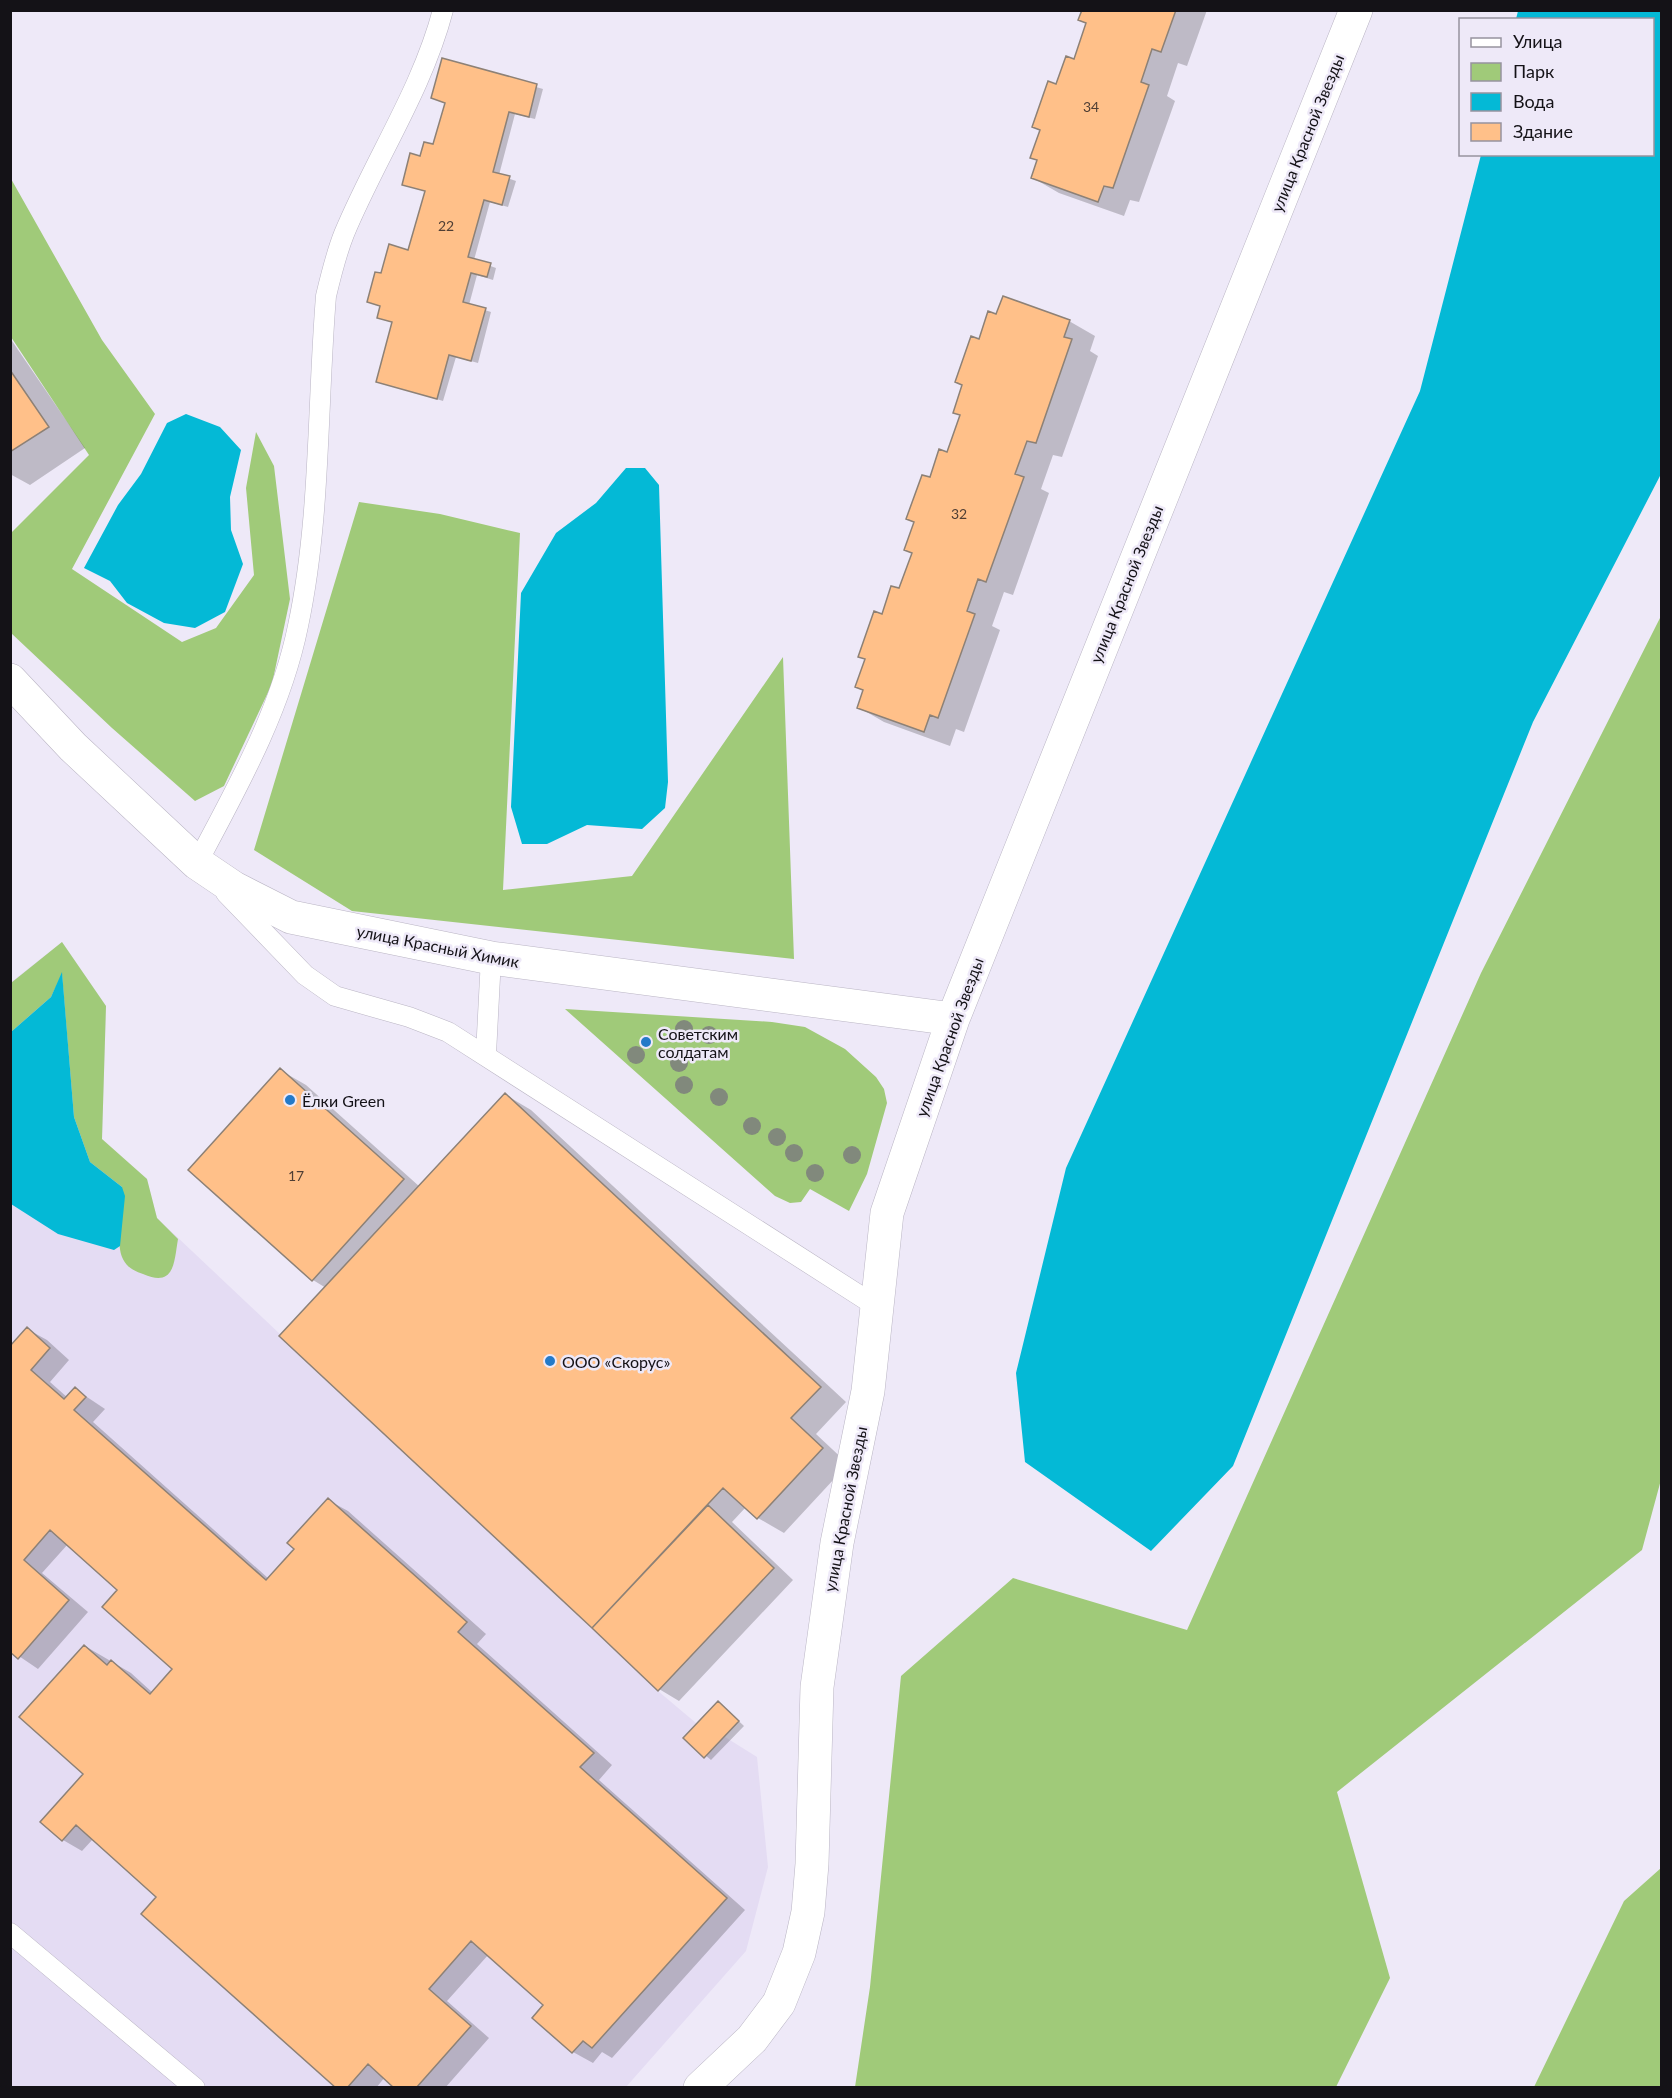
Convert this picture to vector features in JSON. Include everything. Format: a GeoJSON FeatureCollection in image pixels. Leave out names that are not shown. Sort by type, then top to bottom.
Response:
{"type":"FeatureCollection","features":[{"type":"Feature","properties":{"kind":"street","name":"улица Красной Звезды"},"geometry":{"type":"LineString","coordinates":[[700,2088],[752,2039],[779,2003],[799,1953],[808,1912],[812,1864],[817,1687],[837,1544],[868,1391],[879,1308],[887,1213],[952,1020],[1356,10]]}},
{"type":"Feature","properties":{"kind":"street","name":"улица Красный Химик"},"geometry":{"type":"LineString","coordinates":[[10,680],[73,747],[197,863],[234,888],[291,917],[491,958],[952,1020]]}},
{"type":"Feature","properties":{"kind":"lane"},"geometry":{"type":"LineString","coordinates":[[443,10],[413,92],[343,236],[333,270],[326,296],[314,504],[298,627],[262,733],[197,863],[305,975],[335,996],[409,1017],[448,1032],[486,1054],[879,1308]]}},
{"type":"Feature","properties":{"kind":"lane"},"geometry":{"type":"LineString","coordinates":[[486,1054],[491,958]]}},
{"type":"Feature","properties":{"kind":"lane"},"geometry":{"type":"LineString","coordinates":[[10,1933],[195,2088]]}},
{"type":"Feature","properties":{"kind":"shaded area"},"geometry":{"type":"Polygon","coordinates":[[[62,942],[106,1006],[102,1140],[147,1179],[157,1218],[658,1691],[696,1723],[718,1701],[739,1721],[725,1737],[757,1757],[768,1867],[746,1951],[626,2087],[11,2088],[10,983],[62,942]]]}},
{"type":"Feature","properties":{"kind":"green space"},"geometry":{"type":"Polygon","coordinates":[[[10,177],[102,340],[155,414],[72,569],[182,642],[216,628],[254,575],[246,488],[256,432],[274,466],[290,599],[272,684],[224,786],[195,801],[112,728],[11,633],[11,533],[89,455],[11,337],[10,177]]]}},
{"type":"Feature","properties":{"kind":"green space"},"geometry":{"type":"Polygon","coordinates":[[[359,502],[440,514],[520,533],[503,890],[632,876],[783,657],[794,959],[352,911],[254,850],[359,502]]]}},
{"type":"Feature","properties":{"kind":"green space"},"geometry":{"type":"Polygon","coordinates":[[[1661,616],[1662,1476],[1642,1550],[1337,1792],[1390,1978],[1336,2087],[855,2087],[870,1987],[901,1676],[1013,1578],[1187,1630],[1481,973],[1661,616]]]}},
{"type":"Feature","properties":{"kind":"green space"},"geometry":{"type":"Polygon","coordinates":[[[62,942],[106,1006],[102,1139],[147,1179],[157,1218],[178,1239],[174,1264],[167,1275],[161,1278],[136,1271],[128,1266],[122,1257],[119,1233],[122,1187],[90,1162],[74,1117],[62,974],[51,997],[11,1032],[11,983],[62,942]]]}},
{"type":"Feature","properties":{"kind":"green space"},"geometry":{"type":"Polygon","coordinates":[[[565,1009],[772,1022],[805,1027],[845,1049],[876,1077],[884,1089],[887,1103],[867,1174],[849,1211],[810,1189],[801,1202],[790,1203],[775,1196],[565,1009]]]}},
{"type":"Feature","properties":{"kind":"green space"},"geometry":{"type":"Polygon","coordinates":[[[1661,1868],[1661,2087],[1534,2087],[1624,1901],[1661,1868]]]}},
{"type":"Feature","properties":{"kind":"water"},"geometry":{"type":"Polygon","coordinates":[[[1518,11],[1661,11],[1661,474],[1533,722],[1233,1466],[1151,1551],[1025,1462],[1016,1373],[1066,1168],[1420,391],[1481,156],[1654,156],[1654,18],[1516,18],[1518,11]]]}},
{"type":"Feature","properties":{"kind":"water"},"geometry":{"type":"Polygon","coordinates":[[[186,414],[220,427],[241,450],[230,497],[231,530],[243,564],[225,612],[195,628],[164,623],[127,603],[110,581],[84,568],[118,505],[141,474],[167,423],[186,414]]]}},
{"type":"Feature","properties":{"kind":"water"},"geometry":{"type":"Polygon","coordinates":[[[626,468],[645,468],[659,485],[668,782],[665,808],[642,829],[587,825],[547,844],[522,844],[511,807],[521,593],[556,533],[596,503],[626,468]]]}},
{"type":"Feature","properties":{"kind":"water"},"geometry":{"type":"Polygon","coordinates":[[[62,972],[74,1117],[90,1162],[122,1187],[125,1196],[120,1246],[114,1250],[58,1234],[11,1204],[11,1032],[51,997],[62,972]]]}},
{"type":"Feature","properties":{"kind":"building"},"geometry":{"type":"Polygon","coordinates":[[[1082,10],[1176,10],[1161,52],[1152,49],[1141,82],[1149,85],[1113,188],[1104,186],[1098,202],[1031,178],[1037,160],[1030,158],[1040,130],[1032,127],[1048,81],[1056,84],[1066,56],[1074,59],[1086,23],[1078,20],[1082,10]]]}},
{"type":"Feature","properties":{"kind":"building"},"geometry":{"type":"Polygon","coordinates":[[[442,58],[537,84],[529,117],[509,112],[493,172],[510,176],[502,205],[484,200],[468,257],[491,263],[487,277],[471,273],[463,302],[486,308],[471,361],[449,355],[437,399],[376,382],[392,322],[377,318],[380,306],[367,302],[375,272],[381,273],[389,244],[408,250],[425,191],[402,185],[410,153],[420,156],[424,142],[433,144],[445,103],[431,98],[442,58]]]}},
{"type":"Feature","properties":{"kind":"building"},"geometry":{"type":"Polygon","coordinates":[[[1003,296],[1070,320],[1064,337],[1072,339],[1036,443],[1027,441],[1015,474],[1024,477],[986,582],[978,579],[967,611],[975,614],[938,718],[930,715],[924,732],[857,708],[863,690],[855,687],[865,659],[858,657],[874,611],[882,614],[891,586],[899,588],[912,553],[904,550],[914,522],[906,519],[922,475],[930,477],[939,449],[947,452],[960,415],[953,413],[962,385],[955,382],[971,336],[979,339],[988,311],[996,314],[1003,296]]]}},
{"type":"Feature","properties":{"kind":"building"},"geometry":{"type":"Polygon","coordinates":[[[10,370],[49,427],[10,452],[10,370]]]}},
{"type":"Feature","properties":{"kind":"building"},"geometry":{"type":"Polygon","coordinates":[[[280,1068],[404,1179],[312,1281],[188,1170],[280,1068]]]}},
{"type":"Feature","properties":{"kind":"building","name":"ООО «Скорус»"},"geometry":{"type":"Polygon","coordinates":[[[505,1093],[821,1387],[791,1418],[823,1448],[757,1519],[723,1488],[592,1628],[279,1336],[505,1093]]]}},
{"type":"Feature","properties":{"kind":"building"},"geometry":{"type":"Polygon","coordinates":[[[27,1327],[50,1348],[31,1370],[64,1399],[75,1387],[86,1397],[74,1410],[266,1580],[294,1549],[287,1543],[328,1498],[467,1622],[458,1632],[594,1753],[580,1767],[727,1898],[592,2048],[583,2041],[572,2053],[532,2018],[543,2005],[471,1941],[429,1989],[471,2026],[416,2088],[394,2088],[368,2064],[347,2088],[336,2088],[141,1914],[156,1897],[76,1825],[62,1841],[40,1822],[83,1774],[19,1717],[84,1645],[107,1665],[111,1660],[150,1694],[172,1669],[102,1607],[117,1590],[50,1530],[24,1560],[69,1600],[18,1659],[10,1652],[10,1346],[27,1327]]]}},
{"type":"Feature","properties":{"kind":"building"},"geometry":{"type":"Polygon","coordinates":[[[708,1505],[774,1568],[658,1691],[592,1628],[708,1505]]]}},
{"type":"Feature","properties":{"kind":"building"},"geometry":{"type":"Polygon","coordinates":[[[718,1701],[739,1721],[704,1758],[683,1738],[718,1701]]]}},
{"type":"Feature","properties":{"kind":"place","name":"Советским солдатам"},"geometry":{"type":"Point","coordinates":[646,1042]}},
{"type":"Feature","properties":{"kind":"place","name":"Ёлки Green"},"geometry":{"type":"Point","coordinates":[290,1100]}},
{"type":"Feature","properties":{"kind":"place","name":"ООО «Скорус»"},"geometry":{"type":"Point","coordinates":[550,1361]}}]}
